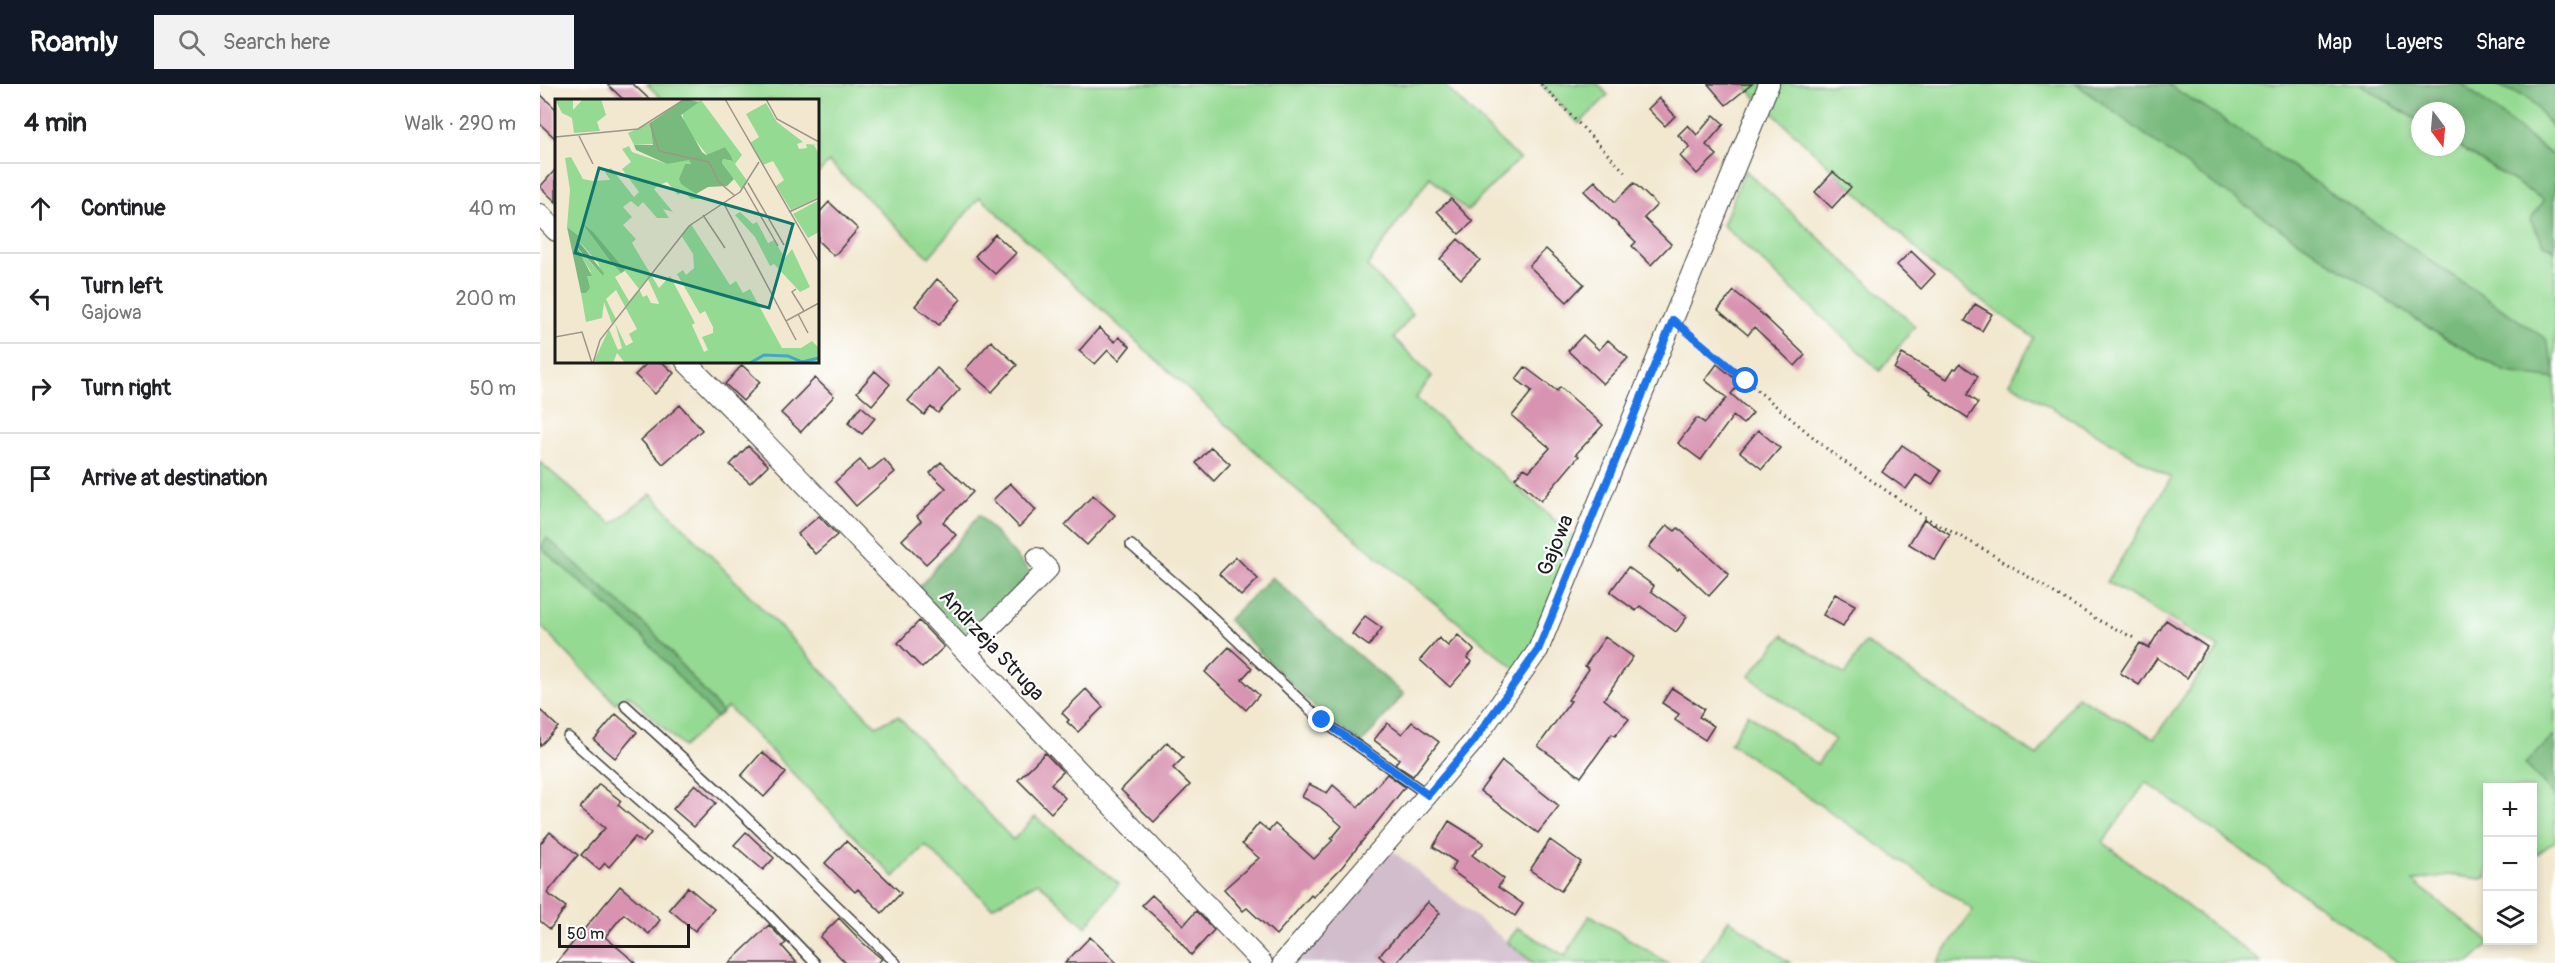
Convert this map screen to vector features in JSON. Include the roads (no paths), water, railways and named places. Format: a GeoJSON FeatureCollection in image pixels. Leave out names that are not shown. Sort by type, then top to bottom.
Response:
{"type":"FeatureCollection","features":[{"type":"Feature","properties":{"kind":"street","name":"Gajowa"},"geometry":{"type":"LineString","coordinates":[[1283,963],[1473,742],[1538,650],[1769,84]]}},
{"type":"Feature","properties":{"kind":"street"},"geometry":{"type":"LineString","coordinates":[[540,214],[555,230]]}},
{"type":"Feature","properties":{"kind":"street","name":"Andrzeja Struga"},"geometry":{"type":"LineString","coordinates":[[687,363],[837,514],[1262,963]]}},
{"type":"Feature","properties":{"kind":"street"},"geometry":{"type":"LineString","coordinates":[[966,652],[1048,569],[1037,558]]}},
{"type":"Feature","properties":{"kind":"lane"},"geometry":{"type":"LineString","coordinates":[[1131,545],[1192,598],[1322,720],[1428,795]]}},
{"type":"Feature","properties":{"kind":"lane"},"geometry":{"type":"LineString","coordinates":[[625,705],[720,792],[896,963]]}},
{"type":"Feature","properties":{"kind":"lane"},"geometry":{"type":"LineString","coordinates":[[568,737],[762,908],[815,963]]}}]}
